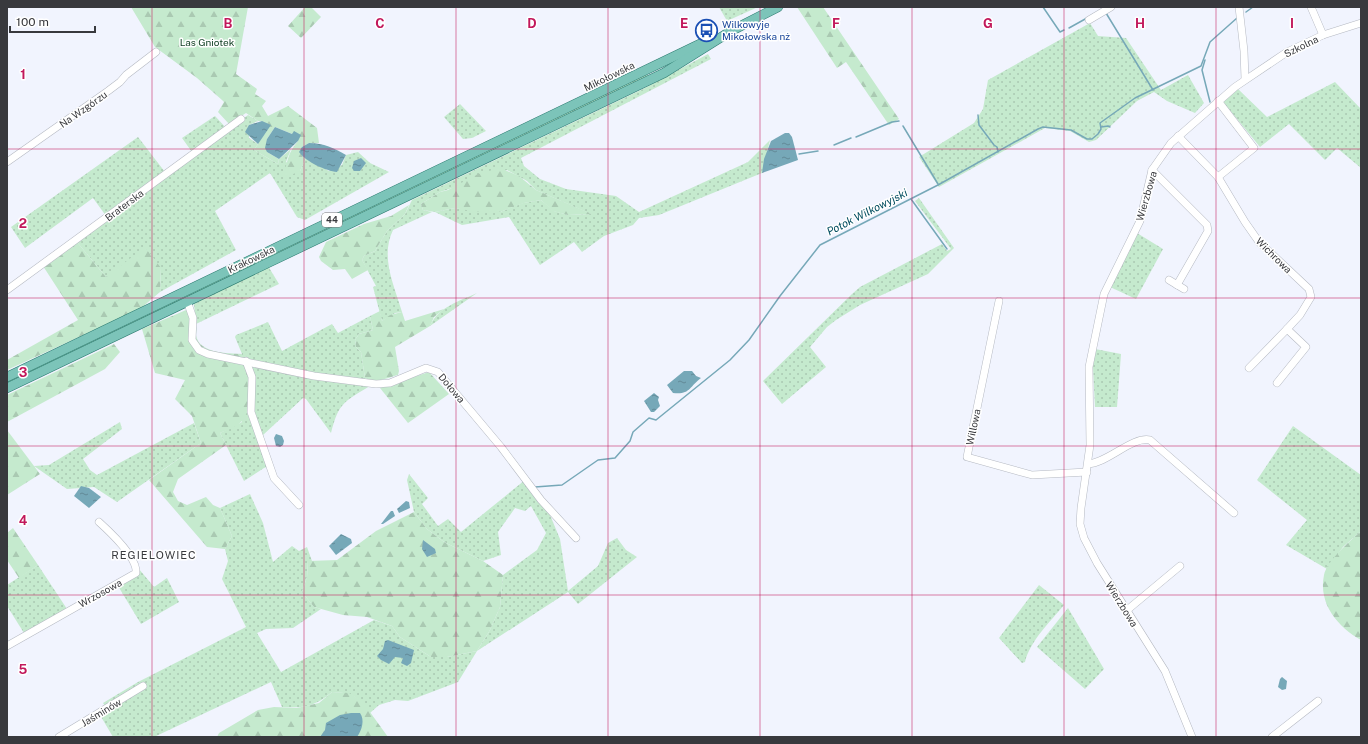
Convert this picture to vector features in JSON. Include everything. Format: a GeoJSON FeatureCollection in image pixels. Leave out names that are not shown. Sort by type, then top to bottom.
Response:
{"type":"FeatureCollection","features":[{"type":"Feature","properties":{"kind":"main road","name":"Mikołowska"},"geometry":{"type":"LineString","coordinates":[[504,150],[664,73],[731,31],[778,7]]}},
{"type":"Feature","properties":{"kind":"main road","name":"Mikołowska"},"geometry":{"type":"LineString","coordinates":[[496,142],[710,39],[731,31]]}},
{"type":"Feature","properties":{"kind":"main road","name":"Krakowska"},"geometry":{"type":"LineString","coordinates":[[7,377],[496,142]]}},
{"type":"Feature","properties":{"kind":"main road","name":"Krakowska"},"geometry":{"type":"LineString","coordinates":[[7,388],[504,150]]}},
{"type":"Feature","properties":{"kind":"street"},"geometry":{"type":"LineString","coordinates":[[1088,20],[1111,7]]}},
{"type":"Feature","properties":{"kind":"street"},"geometry":{"type":"LineString","coordinates":[[1239,7],[1244,50],[1245,80]]}},
{"type":"Feature","properties":{"kind":"street"},"geometry":{"type":"LineString","coordinates":[[1311,7],[1323,35]]}},
{"type":"Feature","properties":{"kind":"street","name":"Szkolna"},"geometry":{"type":"LineString","coordinates":[[1245,80],[1287,52],[1323,35],[1360,24]]}},
{"type":"Feature","properties":{"kind":"street","name":"Na Wzgórzu"},"geometry":{"type":"LineString","coordinates":[[7,162],[108,91],[156,52]]}},
{"type":"Feature","properties":{"kind":"street","name":"Wierzbowa"},"geometry":{"type":"LineString","coordinates":[[1192,737],[1165,671],[1126,611],[1084,538],[1080,524],[1090,444],[1089,367],[1104,294],[1140,221],[1152,170],[1171,143],[1178,136],[1218,101],[1245,80]]}},
{"type":"Feature","properties":{"kind":"street"},"geometry":{"type":"LineString","coordinates":[[1218,101],[1254,148],[1218,177]]}},
{"type":"Feature","properties":{"kind":"street","name":"Braterska"},"geometry":{"type":"LineString","coordinates":[[7,290],[241,119]]}},
{"type":"Feature","properties":{"kind":"street","name":"Wichrowa"},"geometry":{"type":"LineString","coordinates":[[1178,136],[1218,177],[1259,242],[1309,289],[1311,297],[1300,315],[1248,368]]}},
{"type":"Feature","properties":{"kind":"street"},"geometry":{"type":"LineString","coordinates":[[1152,170],[1207,225],[1208,231],[1181,287],[1169,280]]}},
{"type":"Feature","properties":{"kind":"street","name":"Dołowa"},"geometry":{"type":"LineString","coordinates":[[187,301],[193,318],[192,340],[194,345],[208,354],[314,376],[376,384],[390,383],[426,368],[434,369],[501,447],[541,500],[576,538]]}},
{"type":"Feature","properties":{"kind":"street","name":"Willowa"},"geometry":{"type":"LineString","coordinates":[[999,301],[967,457],[1032,475],[1087,472]]}},
{"type":"Feature","properties":{"kind":"street"},"geometry":{"type":"LineString","coordinates":[[1277,383],[1306,347],[1287,329]]}},
{"type":"Feature","properties":{"kind":"street"},"geometry":{"type":"LineString","coordinates":[[246,361],[252,377],[251,412],[274,478],[299,505]]}},
{"type":"Feature","properties":{"kind":"street"},"geometry":{"type":"LineString","coordinates":[[1088,464],[1100,462],[1141,440],[1149,440],[1234,513]]}},
{"type":"Feature","properties":{"kind":"street","name":"Wrzosowa"},"geometry":{"type":"LineString","coordinates":[[7,646],[136,573],[134,565],[122,544],[99,522]]}},
{"type":"Feature","properties":{"kind":"street"},"geometry":{"type":"LineString","coordinates":[[1126,611],[1180,566]]}},
{"type":"Feature","properties":{"kind":"street","name":"Jaśminów"},"geometry":{"type":"LineString","coordinates":[[59,737],[143,686]]}},
{"type":"Feature","properties":{"kind":"street"},"geometry":{"type":"LineString","coordinates":[[1272,737],[1318,701]]}},
{"type":"Feature","properties":{"kind":"green space","name":"Las Gniotek"},"geometry":{"type":"Polygon","coordinates":[[[131,7],[248,7],[236,74],[257,89],[255,94],[266,101],[262,106],[268,116],[288,106],[317,128],[319,143],[309,143],[302,147],[302,156],[306,158],[300,171],[284,178],[290,154],[298,141],[292,134],[275,127],[267,139],[267,152],[279,159],[278,164],[254,150],[258,144],[262,121],[258,121],[246,113],[229,124],[218,112],[224,102],[197,78],[155,47],[131,7]]]}},
{"type":"Feature","properties":{"kind":"green space"},"geometry":{"type":"Polygon","coordinates":[[[305,7],[311,7],[321,17],[301,38],[288,26],[305,7]]]}},
{"type":"Feature","properties":{"kind":"green space"},"geometry":{"type":"Polygon","coordinates":[[[719,7],[758,7],[727,21],[719,7]]]}},
{"type":"Feature","properties":{"kind":"green space"},"geometry":{"type":"Polygon","coordinates":[[[797,7],[823,7],[899,119],[889,125],[846,62],[837,68],[797,7]]]}},
{"type":"Feature","properties":{"kind":"green space"},"geometry":{"type":"Polygon","coordinates":[[[1090,23],[1098,36],[1126,38],[1161,90],[1188,75],[1204,103],[1195,113],[1167,101],[1154,92],[1137,101],[1096,140],[1089,142],[1070,131],[1045,128],[939,187],[919,157],[974,123],[983,109],[988,80],[1090,23]]]}},
{"type":"Feature","properties":{"kind":"green space"},"geometry":{"type":"Polygon","coordinates":[[[708,54],[711,59],[521,158],[524,166],[540,179],[566,189],[616,196],[639,212],[748,162],[770,140],[762,173],[659,215],[639,218],[633,225],[604,236],[582,252],[574,242],[540,265],[509,217],[462,225],[435,212],[455,208],[500,212],[523,203],[541,200],[554,211],[568,215],[591,214],[536,190],[527,181],[507,170],[440,192],[421,204],[423,210],[432,212],[393,230],[389,240],[388,261],[392,281],[402,312],[395,313],[382,321],[373,287],[376,286],[362,260],[364,256],[375,251],[387,231],[405,214],[412,200],[643,89],[708,54]]]}},
{"type":"Feature","properties":{"kind":"green space"},"geometry":{"type":"Polygon","coordinates":[[[646,73],[648,76],[7,384],[7,381],[646,73]]]}},
{"type":"Feature","properties":{"kind":"green space"},"geometry":{"type":"Polygon","coordinates":[[[1335,82],[1361,109],[1361,168],[1337,148],[1325,160],[1289,124],[1260,147],[1223,102],[1238,89],[1267,117],[1335,82]]]}},
{"type":"Feature","properties":{"kind":"green space"},"geometry":{"type":"Polygon","coordinates":[[[460,104],[486,131],[472,138],[463,139],[444,117],[460,104]]]}},
{"type":"Feature","properties":{"kind":"green space"},"geometry":{"type":"Polygon","coordinates":[[[248,115],[258,121],[249,125],[249,138],[258,144],[254,150],[278,164],[279,159],[291,149],[286,162],[300,171],[306,158],[329,171],[342,165],[346,155],[358,152],[370,163],[389,172],[305,220],[297,217],[270,173],[215,211],[236,250],[160,292],[161,268],[106,277],[77,242],[109,220],[93,198],[25,248],[11,227],[138,137],[165,172],[192,152],[182,138],[215,116],[228,130],[248,115]]]}},
{"type":"Feature","properties":{"kind":"green space"},"geometry":{"type":"Polygon","coordinates":[[[500,168],[519,176],[536,190],[592,214],[568,215],[553,211],[541,200],[524,203],[500,212],[477,212],[455,208],[435,212],[423,210],[421,204],[440,192],[448,190],[478,174],[500,168]]]}},
{"type":"Feature","properties":{"kind":"green space"},"geometry":{"type":"Polygon","coordinates":[[[919,198],[954,248],[928,274],[860,305],[827,327],[810,347],[826,367],[782,404],[763,381],[852,294],[860,287],[942,244],[947,251],[951,249],[915,201],[919,198]]]}},
{"type":"Feature","properties":{"kind":"green space"},"geometry":{"type":"Polygon","coordinates":[[[409,205],[405,214],[387,231],[375,251],[364,256],[362,260],[368,270],[352,279],[345,269],[333,270],[321,261],[319,257],[326,242],[364,224],[391,216],[409,205]]]}},
{"type":"Feature","properties":{"kind":"green space"},"geometry":{"type":"Polygon","coordinates":[[[1137,233],[1163,249],[1136,299],[1110,287],[1137,233]]]}},
{"type":"Feature","properties":{"kind":"green space"},"geometry":{"type":"Polygon","coordinates":[[[77,242],[106,277],[145,247],[161,268],[160,292],[140,309],[7,370],[7,360],[78,320],[43,266],[77,242]]]}},
{"type":"Feature","properties":{"kind":"green space"},"geometry":{"type":"Polygon","coordinates":[[[268,266],[279,284],[196,324],[194,304],[268,266]]]}},
{"type":"Feature","properties":{"kind":"green space"},"geometry":{"type":"Polygon","coordinates":[[[477,293],[430,326],[438,314],[444,309],[477,293]]]}},
{"type":"Feature","properties":{"kind":"green space"},"geometry":{"type":"Polygon","coordinates":[[[444,309],[434,317],[430,326],[395,347],[399,371],[398,375],[378,380],[369,380],[365,378],[361,352],[356,347],[355,340],[359,334],[373,330],[370,316],[380,311],[382,321],[390,315],[402,312],[405,321],[444,309]]]}},
{"type":"Feature","properties":{"kind":"green space"},"geometry":{"type":"Polygon","coordinates":[[[186,310],[196,324],[196,335],[202,346],[222,353],[242,354],[245,370],[248,389],[248,408],[246,415],[237,425],[220,433],[226,445],[178,479],[173,492],[178,501],[187,505],[206,497],[213,505],[220,508],[232,536],[225,549],[207,547],[149,480],[201,443],[192,416],[175,399],[185,380],[155,373],[142,329],[186,310]]]}},
{"type":"Feature","properties":{"kind":"green space"},"geometry":{"type":"Polygon","coordinates":[[[370,316],[373,330],[359,334],[355,340],[356,347],[361,352],[365,378],[370,386],[344,404],[337,415],[331,433],[306,399],[303,398],[263,435],[272,465],[264,468],[244,481],[220,433],[242,422],[242,354],[235,337],[236,335],[268,322],[282,351],[332,324],[338,333],[370,316]]]}},
{"type":"Feature","properties":{"kind":"green space"},"geometry":{"type":"Polygon","coordinates":[[[114,344],[120,352],[105,369],[7,422],[7,395],[114,344]]]}},
{"type":"Feature","properties":{"kind":"green space"},"geometry":{"type":"Polygon","coordinates":[[[1095,349],[1121,354],[1117,407],[1095,407],[1093,367],[1095,349]]]}},
{"type":"Feature","properties":{"kind":"green space"},"geometry":{"type":"Polygon","coordinates":[[[429,372],[449,394],[408,423],[380,388],[429,372]]]}},
{"type":"Feature","properties":{"kind":"green space"},"geometry":{"type":"Polygon","coordinates":[[[120,422],[122,429],[83,459],[90,470],[97,475],[194,423],[201,443],[117,502],[94,487],[67,489],[34,466],[49,465],[120,422]]]}},
{"type":"Feature","properties":{"kind":"green space"},"geometry":{"type":"Polygon","coordinates":[[[1293,426],[1361,475],[1361,531],[1343,547],[1327,569],[1286,545],[1307,520],[1257,480],[1293,426]]]}},
{"type":"Feature","properties":{"kind":"green space"},"geometry":{"type":"Polygon","coordinates":[[[7,430],[40,474],[7,495],[7,430]]]}},
{"type":"Feature","properties":{"kind":"green space"},"geometry":{"type":"Polygon","coordinates":[[[409,474],[428,498],[422,504],[438,526],[448,519],[461,532],[525,480],[543,498],[560,539],[568,591],[598,566],[608,543],[617,538],[626,550],[637,557],[578,604],[568,592],[477,651],[490,630],[500,607],[503,575],[537,550],[546,533],[531,506],[525,511],[515,508],[498,532],[501,555],[483,561],[444,542],[427,529],[414,512],[407,480],[409,474]]]}},
{"type":"Feature","properties":{"kind":"green space"},"geometry":{"type":"Polygon","coordinates":[[[250,494],[263,523],[273,562],[292,546],[299,551],[307,547],[312,561],[308,561],[307,577],[302,592],[314,607],[321,609],[293,628],[266,629],[257,633],[281,672],[374,620],[392,626],[400,637],[431,657],[447,657],[477,651],[458,682],[408,701],[395,700],[379,705],[370,713],[354,696],[345,693],[332,692],[320,701],[309,706],[282,707],[271,682],[154,737],[113,737],[100,715],[105,706],[103,703],[138,682],[246,627],[222,579],[228,561],[225,549],[232,536],[220,508],[250,494]]]}},
{"type":"Feature","properties":{"kind":"green space"},"geometry":{"type":"Polygon","coordinates":[[[414,512],[427,529],[444,542],[483,561],[503,575],[500,607],[490,630],[477,651],[447,657],[431,657],[400,637],[392,626],[367,617],[343,615],[314,607],[302,592],[307,577],[308,561],[337,560],[376,531],[414,512]]]}},
{"type":"Feature","properties":{"kind":"green space"},"geometry":{"type":"Polygon","coordinates":[[[13,528],[38,565],[19,578],[7,560],[7,533],[13,528]]]}},
{"type":"Feature","properties":{"kind":"green space"},"geometry":{"type":"Polygon","coordinates":[[[1361,531],[1361,640],[1345,628],[1332,614],[1324,596],[1323,586],[1324,575],[1330,564],[1361,531]]]}},
{"type":"Feature","properties":{"kind":"green space"},"geometry":{"type":"Polygon","coordinates":[[[38,565],[67,609],[24,633],[7,606],[7,585],[38,565]]]}},
{"type":"Feature","properties":{"kind":"green space"},"geometry":{"type":"Polygon","coordinates":[[[139,569],[154,587],[167,578],[179,602],[141,624],[118,586],[139,569]]]}},
{"type":"Feature","properties":{"kind":"green space"},"geometry":{"type":"Polygon","coordinates":[[[1039,585],[1064,605],[1036,639],[1025,662],[1022,663],[999,638],[1039,585]]]}},
{"type":"Feature","properties":{"kind":"green space"},"geometry":{"type":"Polygon","coordinates":[[[1068,608],[1104,669],[1085,689],[1037,647],[1068,608]]]}},
{"type":"Feature","properties":{"kind":"green space"},"geometry":{"type":"Polygon","coordinates":[[[332,692],[349,693],[362,701],[388,737],[217,737],[219,733],[258,710],[274,707],[297,708],[319,703],[332,692]]]}},
{"type":"Feature","properties":{"kind":"water"},"geometry":{"type":"Polygon","coordinates":[[[262,121],[271,125],[258,144],[245,132],[249,125],[262,121]]]}},
{"type":"Feature","properties":{"kind":"water"},"geometry":{"type":"Polygon","coordinates":[[[275,127],[292,134],[294,131],[301,135],[298,141],[279,159],[267,152],[265,148],[267,139],[275,127]]]}},
{"type":"Feature","properties":{"kind":"water"},"geometry":{"type":"Polygon","coordinates":[[[785,133],[789,133],[792,137],[798,160],[762,173],[764,159],[771,141],[785,133]]]}},
{"type":"Feature","properties":{"kind":"water"},"geometry":{"type":"Polygon","coordinates":[[[309,143],[329,146],[346,155],[337,172],[327,170],[316,165],[302,156],[299,152],[302,147],[309,143]]]}},
{"type":"Feature","properties":{"kind":"water"},"geometry":{"type":"Polygon","coordinates":[[[361,158],[366,163],[360,171],[354,171],[352,168],[354,161],[361,158]]]}},
{"type":"Feature","properties":{"kind":"water"},"geometry":{"type":"Polygon","coordinates":[[[684,371],[692,371],[696,376],[701,378],[686,392],[673,393],[667,385],[684,371]]]}},
{"type":"Feature","properties":{"kind":"water"},"geometry":{"type":"Polygon","coordinates":[[[654,393],[659,397],[658,400],[660,406],[654,412],[651,412],[644,401],[654,393]]]}},
{"type":"Feature","properties":{"kind":"water"},"geometry":{"type":"Polygon","coordinates":[[[276,434],[282,436],[284,441],[283,445],[280,447],[276,446],[274,438],[276,434]]]}},
{"type":"Feature","properties":{"kind":"water"},"geometry":{"type":"Polygon","coordinates":[[[81,486],[89,488],[101,497],[89,508],[74,496],[81,486]]]}},
{"type":"Feature","properties":{"kind":"water"},"geometry":{"type":"Polygon","coordinates":[[[406,501],[409,502],[410,508],[399,513],[397,509],[406,501]]]}},
{"type":"Feature","properties":{"kind":"water"},"geometry":{"type":"Polygon","coordinates":[[[391,511],[393,511],[395,516],[381,524],[391,511]]]}},
{"type":"Feature","properties":{"kind":"water"},"geometry":{"type":"Polygon","coordinates":[[[341,534],[351,539],[352,543],[336,555],[329,546],[341,534]]]}},
{"type":"Feature","properties":{"kind":"water"},"geometry":{"type":"Polygon","coordinates":[[[423,540],[435,549],[436,553],[427,557],[422,549],[423,540]]]}},
{"type":"Feature","properties":{"kind":"water"},"geometry":{"type":"Polygon","coordinates":[[[388,640],[414,650],[411,663],[407,666],[401,663],[403,658],[395,657],[389,664],[377,656],[383,649],[385,641],[388,640]]]}},
{"type":"Feature","properties":{"kind":"water"},"geometry":{"type":"Polygon","coordinates":[[[1282,677],[1287,681],[1286,689],[1282,690],[1278,687],[1282,677]]]}},
{"type":"Feature","properties":{"kind":"water"},"geometry":{"type":"Polygon","coordinates":[[[360,713],[362,716],[363,722],[357,737],[320,737],[325,730],[326,723],[340,715],[360,713]]]}},
{"type":"Feature","properties":{"kind":"waterway"},"geometry":{"type":"LineString","coordinates":[[1043,7],[1060,32],[1064,30]]}},
{"type":"Feature","properties":{"kind":"waterway","name":"Potok Wilkowyjski"},"geometry":{"type":"LineString","coordinates":[[1246,12],[1253,7]]}},
{"type":"Feature","properties":{"kind":"waterway"},"geometry":{"type":"LineString","coordinates":[[1106,13],[1153,90]]}},
{"type":"Feature","properties":{"kind":"waterway"},"geometry":{"type":"LineString","coordinates":[[1069,28],[1087,18]]}},
{"type":"Feature","properties":{"kind":"waterway","name":"Potok Wilkowyjski"},"geometry":{"type":"LineString","coordinates":[[535,487],[562,485],[598,460],[615,458],[630,441],[633,432],[649,418],[656,420],[730,360],[749,340],[780,296],[820,245],[938,185],[1043,127],[1071,130],[1087,139],[1092,139],[1101,129],[1100,123],[1135,98],[1201,66],[1210,42],[1237,18]]}},
{"type":"Feature","properties":{"kind":"waterway"},"geometry":{"type":"LineString","coordinates":[[1205,60],[1202,70],[1210,102]]}},
{"type":"Feature","properties":{"kind":"waterway"},"geometry":{"type":"LineString","coordinates":[[978,115],[979,125],[997,147],[998,152]]}},
{"type":"Feature","properties":{"kind":"waterway"},"geometry":{"type":"LineString","coordinates":[[856,137],[892,122],[899,121]]}},
{"type":"Feature","properties":{"kind":"waterway"},"geometry":{"type":"LineString","coordinates":[[903,126],[938,184]]}},
{"type":"Feature","properties":{"kind":"waterway"},"geometry":{"type":"LineString","coordinates":[[1101,127],[1110,127]]}},
{"type":"Feature","properties":{"kind":"waterway"},"geometry":{"type":"LineString","coordinates":[[834,145],[851,138]]}},
{"type":"Feature","properties":{"kind":"waterway"},"geometry":{"type":"LineString","coordinates":[[799,154],[818,151]]}},
{"type":"Feature","properties":{"kind":"waterway"},"geometry":{"type":"LineString","coordinates":[[911,199],[947,249]]}},
{"type":"Feature","properties":{"kind":"place","name":"Wilkowyje Mikołowska nż"},"geometry":{"type":"Point","coordinates":[707,30]}},
{"type":"Feature","properties":{"kind":"district","name":"REGIELOWIEC"},"geometry":{"type":"Point","coordinates":[154,555]}}]}
